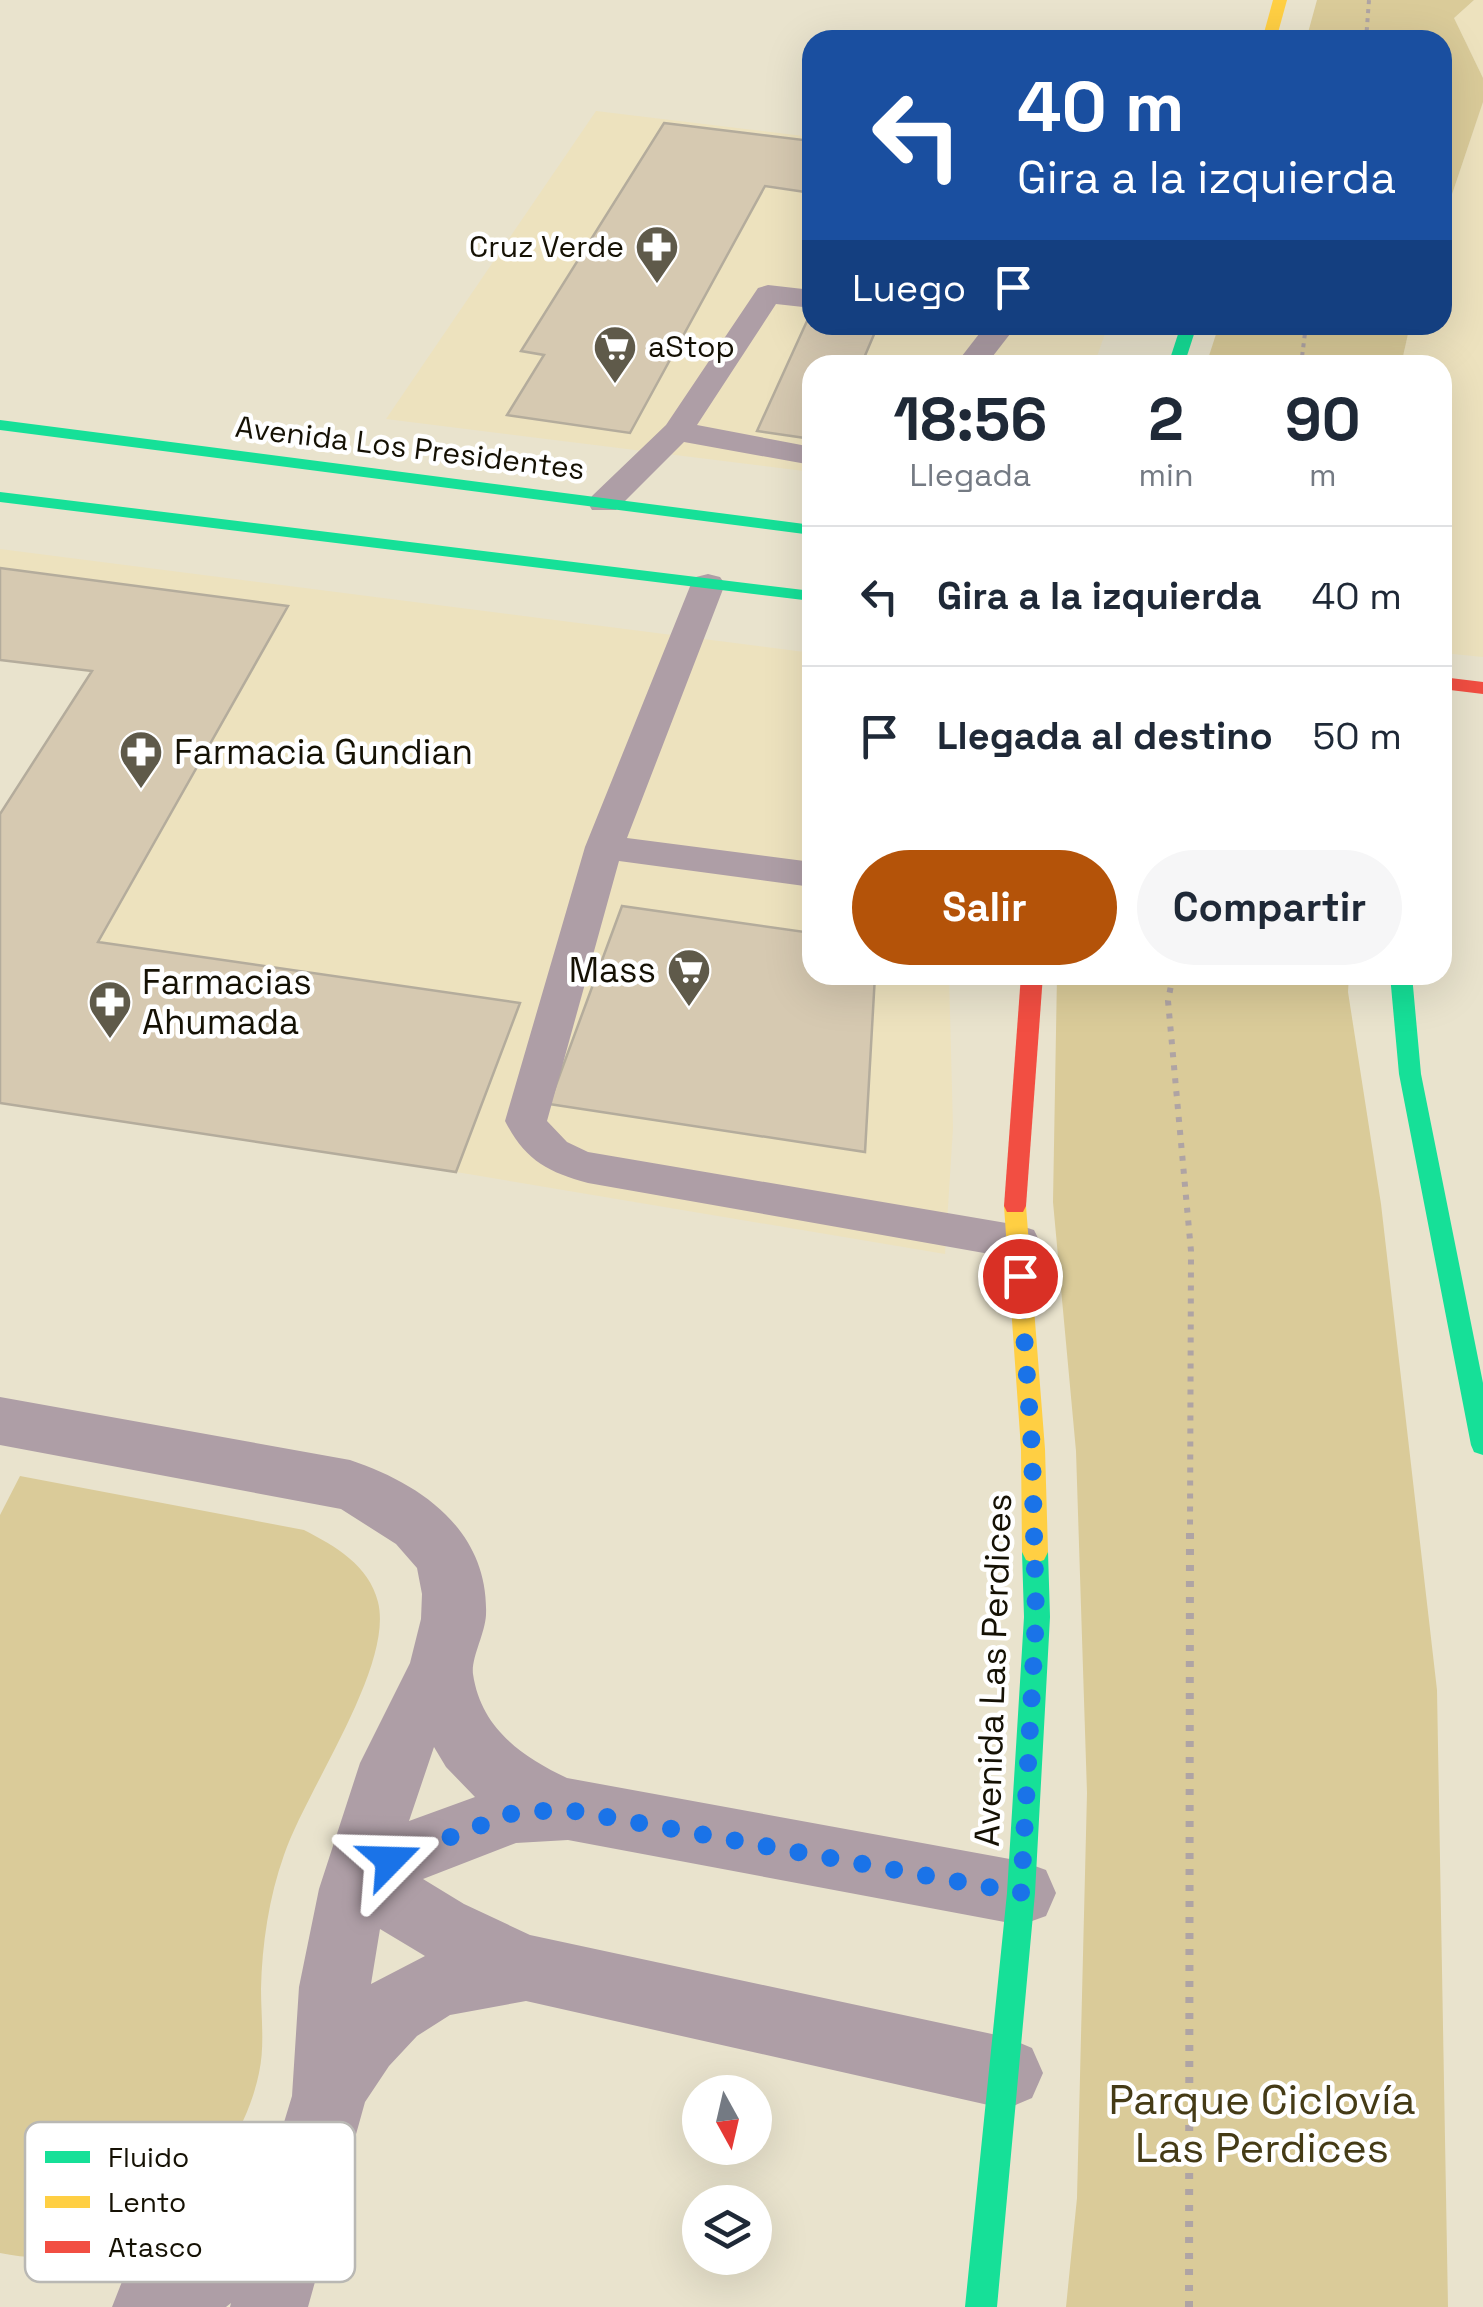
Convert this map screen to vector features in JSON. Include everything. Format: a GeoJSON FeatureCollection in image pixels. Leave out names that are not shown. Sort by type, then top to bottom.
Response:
{"type":"FeatureCollection","features":[{"type":"Feature","properties":{"kind":"street"},"geometry":{"type":"LineString","coordinates":[[1272,30],[1280,0]]}},
{"type":"Feature","properties":{"kind":"street","name":"Avenida Los Presidentes"},"geometry":{"type":"LineString","coordinates":[[0,425],[802,529]]}},
{"type":"Feature","properties":{"kind":"street"},"geometry":{"type":"LineString","coordinates":[[0,497],[802,595]]}},
{"type":"Feature","properties":{"kind":"street"},"geometry":{"type":"LineString","coordinates":[[1452,684],[1483,688]]}},
{"type":"Feature","properties":{"kind":"street","name":"Avenida Las Perdices"},"geometry":{"type":"LineString","coordinates":[[981,2307],[1021,1893],[1036,1617],[1032,1449],[1015,1201],[1031,985]]}},
{"type":"Feature","properties":{"kind":"street"},"geometry":{"type":"LineString","coordinates":[[1403,985],[1410,1074],[1483,1445]]}},
{"type":"Feature","properties":{"kind":"street"},"geometry":{"type":"LineString","coordinates":[[0,1421],[314,1477],[382,1498],[422,1528],[450,1572],[453,1616],[441,1675],[414,1718],[395,1760],[359,1872],[341,1951],[331,2020],[330,2089],[321,2122]]}},
{"type":"Feature","properties":{"kind":"street"},"geometry":{"type":"LineString","coordinates":[[441,1675],[450,1716],[466,1744],[520,1792],[569,1810],[1021,1893]]}},
{"type":"Feature","properties":{"kind":"street"},"geometry":{"type":"LineString","coordinates":[[359,1872],[516,1812],[569,1810]]}},
{"type":"Feature","properties":{"kind":"street"},"geometry":{"type":"LineString","coordinates":[[359,1872],[404,1910],[460,1940],[528,1968],[1006,2073]]}},
{"type":"Feature","properties":{"kind":"street"},"geometry":{"type":"LineString","coordinates":[[330,2089],[378,2024],[407,2003],[447,1981],[484,1971],[528,1968]]}},
{"type":"Feature","properties":{"kind":"street"},"geometry":{"type":"LineString","coordinates":[[152,2307],[196,2282]]}},
{"type":"Feature","properties":{"kind":"street"},"geometry":{"type":"LineString","coordinates":[[269,2307],[276,2282]]}},
{"type":"Feature","properties":{"kind":"lane"},"geometry":{"type":"LineString","coordinates":[[604,503],[677,431],[768,294],[802,298]]}},
{"type":"Feature","properties":{"kind":"lane"},"geometry":{"type":"LineString","coordinates":[[978,355],[994,335]]}},
{"type":"Feature","properties":{"kind":"lane"},"geometry":{"type":"LineString","coordinates":[[677,431],[802,454]]}},
{"type":"Feature","properties":{"kind":"lane"},"geometry":{"type":"LineString","coordinates":[[708,584],[604,847],[526,1122],[532,1138],[544,1150],[574,1165],[1018,1242]]}},
{"type":"Feature","properties":{"kind":"lane"},"geometry":{"type":"LineString","coordinates":[[604,847],[802,874]]}},
{"type":"Feature","properties":{"kind":"path"},"geometry":{"type":"LineString","coordinates":[[1367,30],[1370,0]]}},
{"type":"Feature","properties":{"kind":"path"},"geometry":{"type":"LineString","coordinates":[[1171,985],[1168,1001],[1190,1251],[1189,2307]]}},
{"type":"Feature","properties":{"kind":"shaded area"},"geometry":{"type":"Polygon","coordinates":[[[1474,0],[1483,0],[1483,78],[1454,18],[1474,0]]]}},
{"type":"Feature","properties":{"kind":"shaded area"},"geometry":{"type":"Polygon","coordinates":[[[1483,102],[1483,657],[1452,654],[1452,355],[1403,355],[1408,335],[1452,335],[1452,194],[1483,102]]]}},
{"type":"Feature","properties":{"kind":"shaded area"},"geometry":{"type":"Polygon","coordinates":[[[596,111],[802,136],[802,335],[1104,335],[1098,355],[802,355],[802,471],[386,419],[596,111]]]}},
{"type":"Feature","properties":{"kind":"shaded area"},"geometry":{"type":"Polygon","coordinates":[[[0,549],[802,652],[802,985],[949,985],[953,1128],[945,1254],[456,1172],[0,1103],[0,814],[91,672],[0,660],[0,549]]]}},
{"type":"Feature","properties":{"kind":"green space"},"geometry":{"type":"Polygon","coordinates":[[[1317,0],[1474,0],[1454,18],[1483,78],[1483,102],[1452,194],[1452,30],[1309,30],[1317,0]]]}},
{"type":"Feature","properties":{"kind":"green space"},"geometry":{"type":"Polygon","coordinates":[[[1216,335],[1408,335],[1403,355],[1209,355],[1216,335]]]}},
{"type":"Feature","properties":{"kind":"green space","name":"Parque Ciclovía Las Perdices"},"geometry":{"type":"Polygon","coordinates":[[[1057,985],[1348,985],[1381,1204],[1437,1690],[1448,2307],[1066,2307],[1077,2198],[1087,1793],[1076,1451],[1053,1202],[1057,985]]]}},
{"type":"Feature","properties":{"kind":"green space"},"geometry":{"type":"Polygon","coordinates":[[[20,1476],[304,1530],[339,1550],[367,1577],[378,1602],[379,1629],[361,1693],[295,1828],[274,1887],[263,1955],[261,2063],[242,2122],[25,2122],[25,2255],[0,2253],[0,1515],[20,1476]]]}},
{"type":"Feature","properties":{"kind":"building"},"geometry":{"type":"Polygon","coordinates":[[[664,123],[802,140],[802,192],[765,186],[630,433],[507,415],[544,355],[521,351],[664,123]]]}},
{"type":"Feature","properties":{"kind":"building"},"geometry":{"type":"Polygon","coordinates":[[[802,332],[874,335],[865,355],[802,355],[802,438],[757,431],[802,332]]]}},
{"type":"Feature","properties":{"kind":"building"},"geometry":{"type":"Polygon","coordinates":[[[0,568],[288,606],[98,942],[520,1003],[456,1172],[0,1103],[0,814],[92,671],[0,660],[0,568]]]}},
{"type":"Feature","properties":{"kind":"building"},"geometry":{"type":"Polygon","coordinates":[[[622,906],[802,932],[802,985],[874,985],[865,1152],[549,1104],[622,906]]]}},
{"type":"Feature","properties":{"kind":"traffic: fast"},"geometry":{"type":"LineString","coordinates":[[1179,355],[1186,335]]}},
{"type":"Feature","properties":{"kind":"traffic: fast"},"geometry":{"type":"LineString","coordinates":[[0,425],[802,529]]}},
{"type":"Feature","properties":{"kind":"traffic: fast"},"geometry":{"type":"LineString","coordinates":[[0,497],[802,595]]}},
{"type":"Feature","properties":{"kind":"traffic: fast"},"geometry":{"type":"LineString","coordinates":[[1402,985],[1410,1074],[1483,1445]]}},
{"type":"Feature","properties":{"kind":"traffic: fast"},"geometry":{"type":"LineString","coordinates":[[981,2307],[1021,1893],[1037,1617],[1035,1552]]}},
{"type":"Feature","properties":{"kind":"traffic: slow"},"geometry":{"type":"LineString","coordinates":[[1272,30],[1280,0]]}},
{"type":"Feature","properties":{"kind":"traffic: slow"},"geometry":{"type":"LineString","coordinates":[[1015,1206],[1033,1449],[1035,1552]]}},
{"type":"Feature","properties":{"kind":"traffic: jam"},"geometry":{"type":"LineString","coordinates":[[1452,684],[1483,688]]}},
{"type":"Feature","properties":{"kind":"traffic: jam"},"geometry":{"type":"LineString","coordinates":[[1015,1206],[1031,985]]}},
{"type":"Feature","properties":{"kind":"place","name":"Cruz Verde"},"geometry":{"type":"Point","coordinates":[657,285]}},
{"type":"Feature","properties":{"kind":"place","name":"aStop"},"geometry":{"type":"Point","coordinates":[615,385]}},
{"type":"Feature","properties":{"kind":"place","name":"Farmacia Gundian"},"geometry":{"type":"Point","coordinates":[141,790]}},
{"type":"Feature","properties":{"kind":"place","name":"Mass"},"geometry":{"type":"Point","coordinates":[689,1008]}},
{"type":"Feature","properties":{"kind":"place","name":"Farmacias Ahumada"},"geometry":{"type":"Point","coordinates":[110,1040]}},
{"type":"Feature","properties":{"kind":"route"},"geometry":{"type":"LineString","coordinates":[[390,1860],[454,1832],[516,1812],[569,1810],[1021,1893],[1036,1617],[1032,1449],[1020,1276]]}}]}
